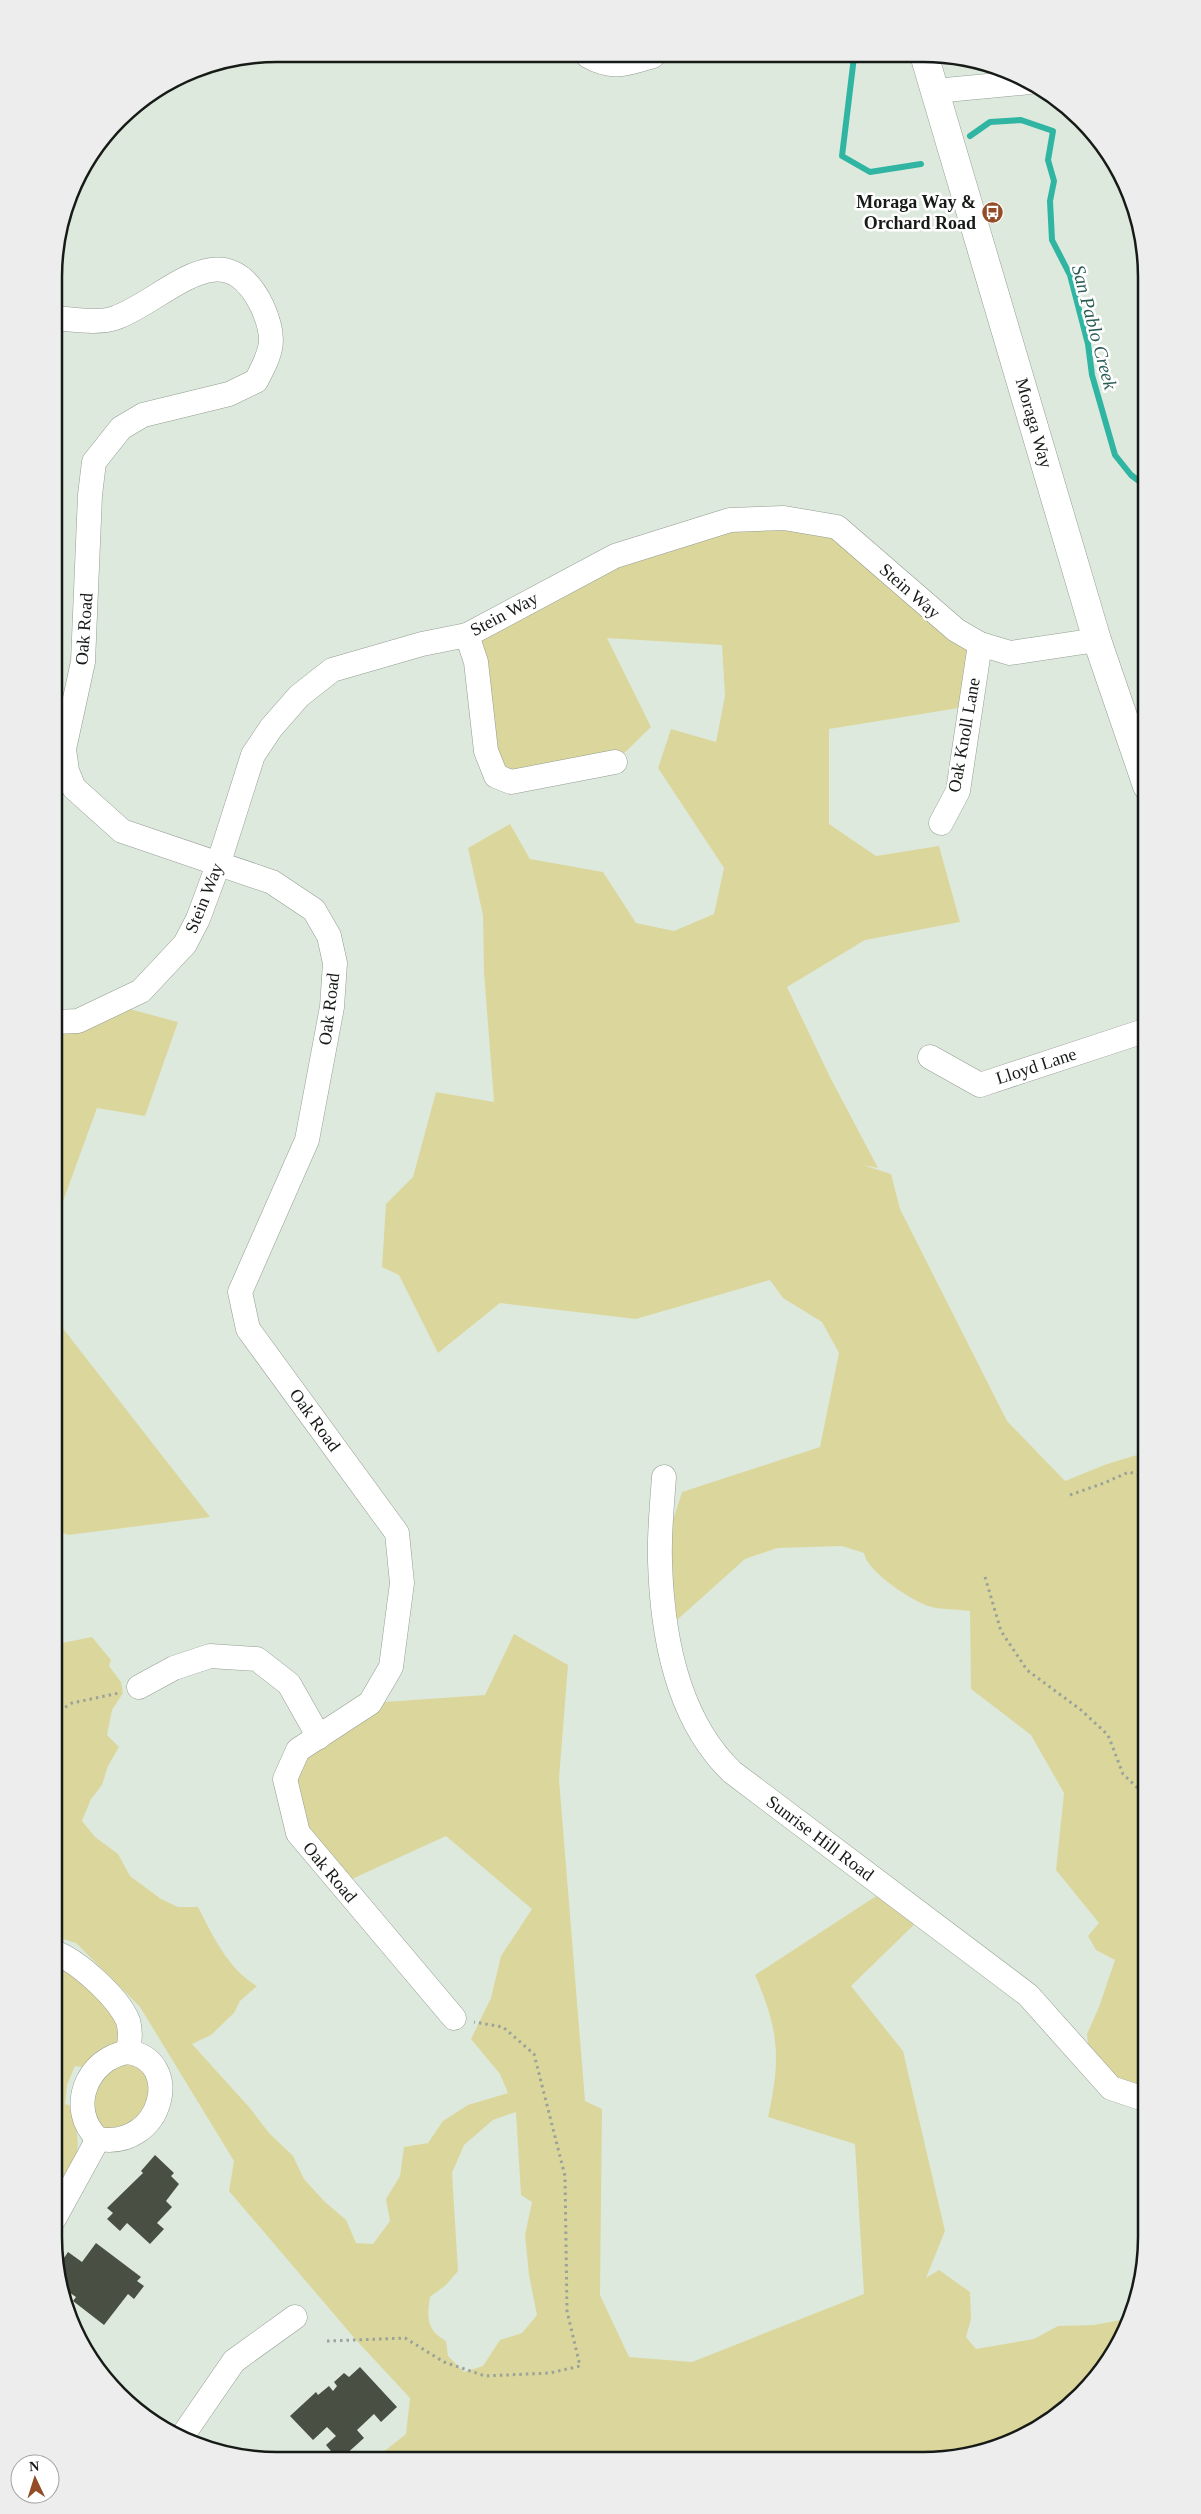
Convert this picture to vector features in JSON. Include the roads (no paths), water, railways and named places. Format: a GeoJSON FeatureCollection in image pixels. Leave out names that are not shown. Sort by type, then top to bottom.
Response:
{"type":"FeatureCollection","features":[{"type":"Feature","properties":{"kind":"main road","name":"Moraga Way"},"geometry":{"type":"LineString","coordinates":[[926,62],[1097,640],[1138,760]]}},
{"type":"Feature","properties":{"kind":"street"},"geometry":{"type":"LineString","coordinates":[[598,62],[602,64],[624,64],[631,62]]}},
{"type":"Feature","properties":{"kind":"street"},"geometry":{"type":"LineString","coordinates":[[935,91],[1015,83]]}},
{"type":"Feature","properties":{"kind":"street","name":"Oak Road"},"geometry":{"type":"LineString","coordinates":[[62,318],[113,319],[137,308],[186,276],[214,269],[240,275],[255,291],[269,322],[272,346],[256,381],[229,394],[143,415],[121,428],[94,462],[90,495],[83,662],[64,749],[67,771],[74,788],[122,831],[272,882],[314,910],[329,936],[334,963],[332,1007],[307,1140],[240,1292],[248,1329],[397,1533],[402,1583],[391,1667],[370,1703],[298,1750],[285,1779],[298,1834],[454,2018]]}},
{"type":"Feature","properties":{"kind":"street","name":"Stein Way"},"geometry":{"type":"LineString","coordinates":[[62,1022],[78,1021],[141,991],[185,944],[198,918],[218,865],[253,755],[271,728],[299,696],[332,670],[422,644],[467,635],[501,615],[616,556],[730,520],[784,518],[837,527],[956,630],[980,644],[1010,653],[1097,640]]}},
{"type":"Feature","properties":{"kind":"street"},"geometry":{"type":"LineString","coordinates":[[467,635],[476,662],[486,751],[496,776],[511,782],[615,762]]}},
{"type":"Feature","properties":{"kind":"street","name":"Oak Knoll Lane"},"geometry":{"type":"LineString","coordinates":[[941,823],[958,791],[980,644]]}},
{"type":"Feature","properties":{"kind":"street","name":"Lloyd Lane"},"geometry":{"type":"LineString","coordinates":[[930,1057],[980,1084],[1138,1033]]}},
{"type":"Feature","properties":{"kind":"street","name":"Sunrise Hill Road"},"geometry":{"type":"LineString","coordinates":[[664,1477],[660,1560],[664,1620],[676,1674],[696,1724],[713,1754],[732,1772],[1028,1996],[1111,2088],[1138,2097]]}},
{"type":"Feature","properties":{"kind":"street"},"geometry":{"type":"LineString","coordinates":[[139,1687],[174,1668],[210,1656],[257,1660],[289,1684],[319,1737]]}},
{"type":"Feature","properties":{"kind":"street"},"geometry":{"type":"LineString","coordinates":[[62,1956],[78,1965],[122,2009],[129,2026],[128,2052]]}},
{"type":"Feature","properties":{"kind":"street"},"geometry":{"type":"LineString","coordinates":[[128,2052],[145,2058],[155,2069],[160,2089],[156,2109],[147,2124],[137,2133],[112,2140],[98,2139],[88,2128],[83,2115],[82,2102],[85,2085],[94,2069],[106,2059],[128,2052]]}},
{"type":"Feature","properties":{"kind":"street"},"geometry":{"type":"LineString","coordinates":[[62,2205],[98,2139]]}},
{"type":"Feature","properties":{"kind":"street"},"geometry":{"type":"LineString","coordinates":[[186,2431],[234,2361],[295,2317]]}},
{"type":"Feature","properties":{"kind":"waterway","name":"San Pablo Creek"},"geometry":{"type":"LineString","coordinates":[[853,62],[842,156],[870,172],[921,164]]}},
{"type":"Feature","properties":{"kind":"waterway","name":"San Pablo Creek"},"geometry":{"type":"LineString","coordinates":[[970,136],[990,122],[1021,120],[1053,131],[1048,160],[1054,181],[1050,201],[1052,240],[1070,275],[1088,344],[1092,375],[1115,455],[1131,475],[1138,480]]}},
{"type":"Feature","properties":{"kind":"place","name":"Moraga Way & Orchard Road"},"geometry":{"type":"Point","coordinates":[992,212]}}]}
